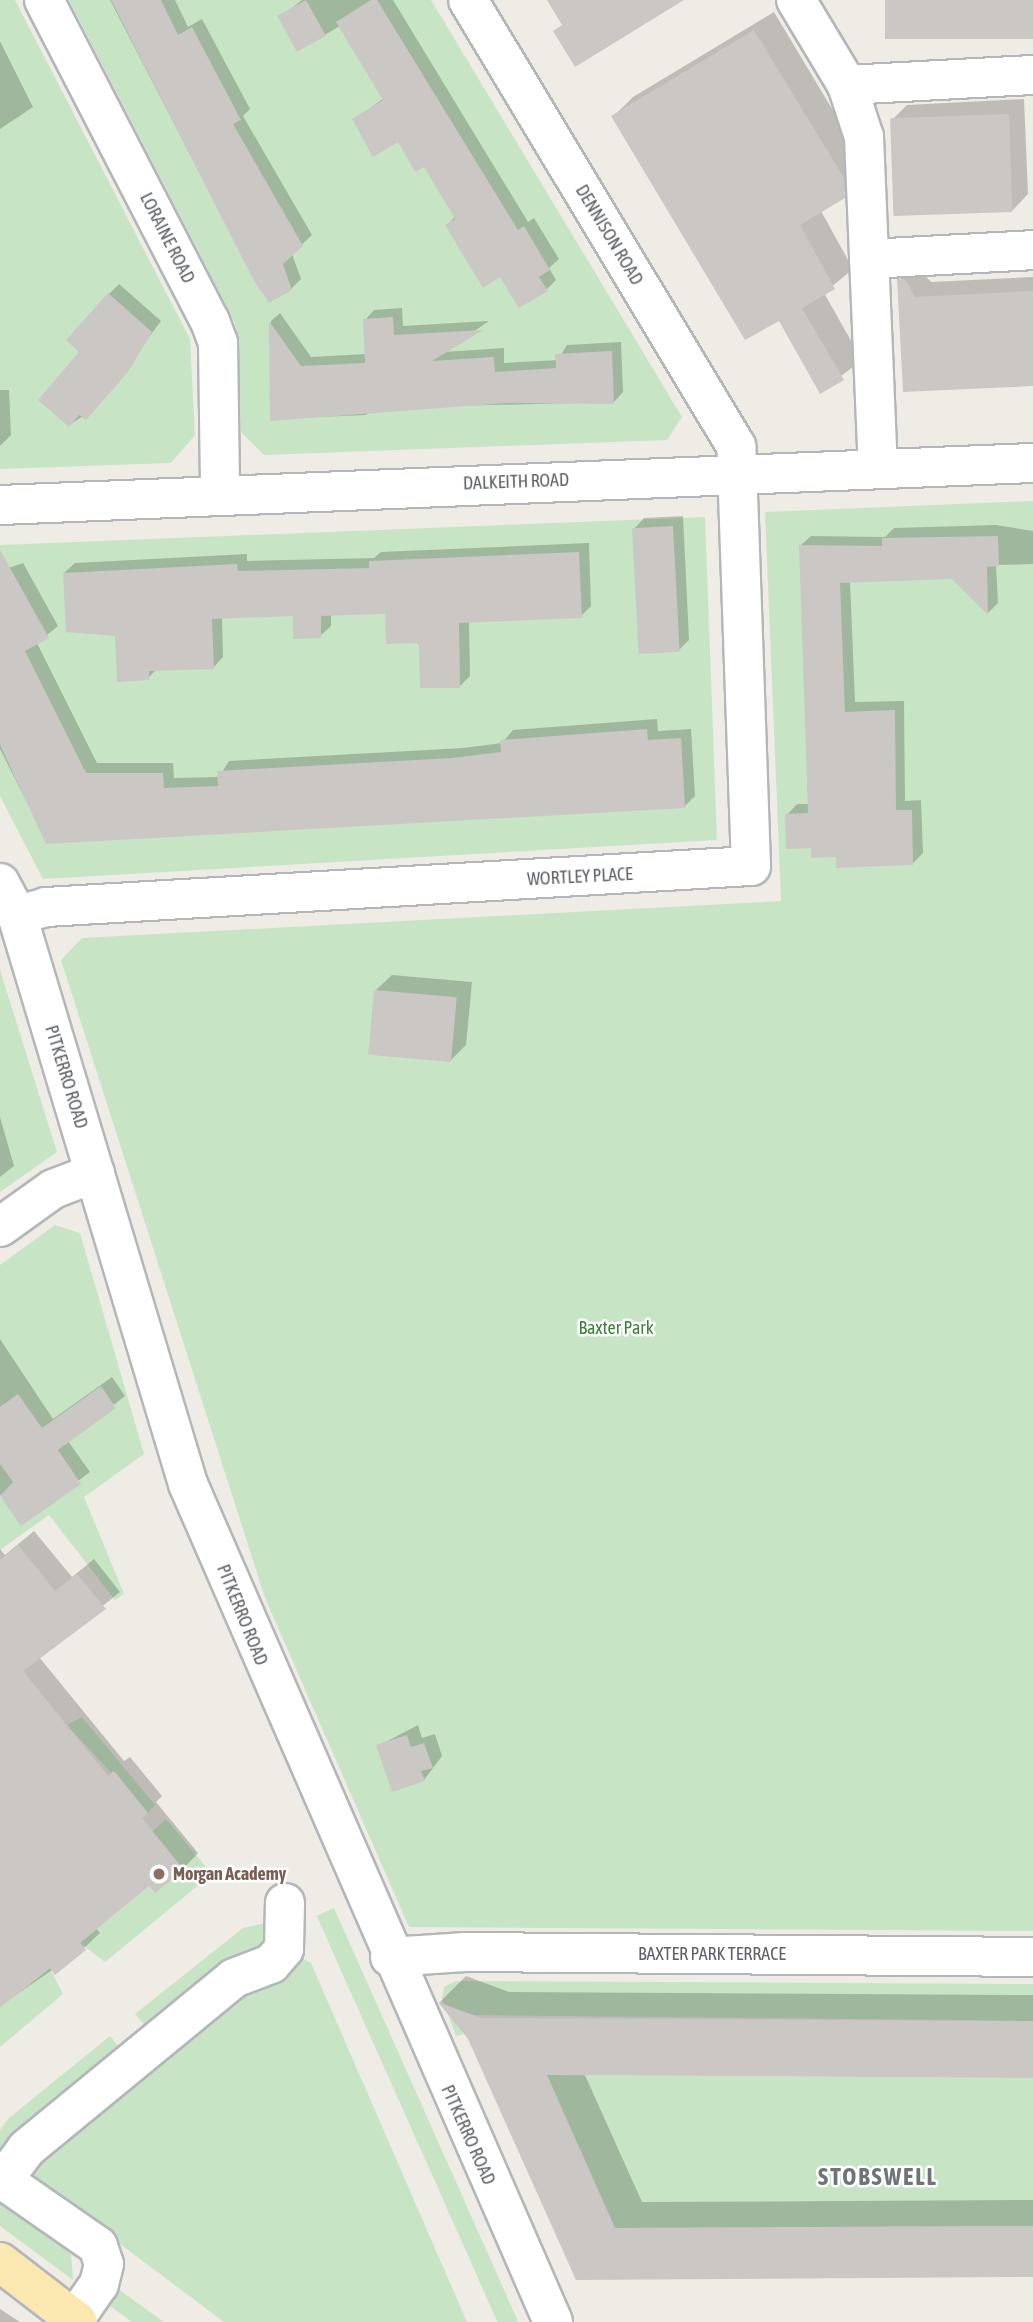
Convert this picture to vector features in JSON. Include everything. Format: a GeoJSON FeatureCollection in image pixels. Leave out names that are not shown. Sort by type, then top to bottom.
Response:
{"type":"FeatureCollection","features":[{"type":"Feature","properties":{"kind":"main road"},"geometry":{"type":"LineString","coordinates":[[0,2262],[76,2321]]}},
{"type":"Feature","properties":{"kind":"street","name":"LORAINE ROAD"},"geometry":{"type":"LineString","coordinates":[[44,0],[210,321],[218,343],[220,494]]}},
{"type":"Feature","properties":{"kind":"street","name":"DENNISON ROAD"},"geometry":{"type":"LineString","coordinates":[[468,0],[736,446],[735,473]]}},
{"type":"Feature","properties":{"kind":"street"},"geometry":{"type":"LineString","coordinates":[[796,0],[847,85],[864,136],[878,469]]}},
{"type":"Feature","properties":{"kind":"street"},"geometry":{"type":"LineString","coordinates":[[847,85],[1033,75]]}},
{"type":"Feature","properties":{"kind":"street"},"geometry":{"type":"LineString","coordinates":[[869,259],[1033,250]]}},
{"type":"Feature","properties":{"kind":"street","name":"DALKEITH ROAD"},"geometry":{"type":"LineString","coordinates":[[0,505],[735,473],[1033,463]]}},
{"type":"Feature","properties":{"kind":"street","name":"WORTLEY PLACE"},"geometry":{"type":"LineString","coordinates":[[8,899],[46,907],[751,866],[735,473]]}},
{"type":"Feature","properties":{"kind":"street","name":"PITKERRO ROAD"},"geometry":{"type":"LineString","coordinates":[[8,899],[95,1173],[188,1484],[390,1957],[553,2322]]}},
{"type":"Feature","properties":{"kind":"street"},"geometry":{"type":"LineString","coordinates":[[0,1227],[53,1189],[95,1173]]}},
{"type":"Feature","properties":{"kind":"street"},"geometry":{"type":"LineString","coordinates":[[76,2321],[99,2284],[104,2264],[98,2246],[1,2179],[26,2148],[234,1978],[271,1964],[284,1948],[285,1903]]}},
{"type":"Feature","properties":{"kind":"street","name":"BAXTER PARK TERRACE"},"geometry":{"type":"LineString","coordinates":[[390,1957],[466,1952],[1033,1957]]}},
{"type":"Feature","properties":{"kind":"green space"},"geometry":{"type":"Polygon","coordinates":[[[0,0],[15,0],[190,339],[195,435],[171,463],[0,469],[0,0]]]}},
{"type":"Feature","properties":{"kind":"green space"},"geometry":{"type":"Polygon","coordinates":[[[69,0],[431,0],[682,417],[667,440],[264,455],[241,432],[235,323],[69,0]]]}},
{"type":"Feature","properties":{"kind":"green space","name":"Baxter Park"},"geometry":{"type":"Polygon","coordinates":[[[1033,501],[1033,1931],[409,1927],[265,1598],[61,960],[82,938],[781,901],[765,512],[1033,501]]]}},
{"type":"Feature","properties":{"kind":"green space"},"geometry":{"type":"Polygon","coordinates":[[[705,517],[717,840],[43,879],[0,796],[0,545],[705,517]]]}},
{"type":"Feature","properties":{"kind":"green space"},"geometry":{"type":"Polygon","coordinates":[[[0,970],[57,1152],[0,1192],[0,970]]]}},
{"type":"Feature","properties":{"kind":"green space"},"geometry":{"type":"Polygon","coordinates":[[[55,1225],[80,1233],[144,1454],[84,1497],[124,1594],[115,1600],[49,1515],[0,1550],[0,1265],[55,1225]]]}},
{"type":"Feature","properties":{"kind":"green space"},"geometry":{"type":"Polygon","coordinates":[[[82,1717],[155,1805],[148,1813],[67,1725],[82,1717]]]}},
{"type":"Feature","properties":{"kind":"green space"},"geometry":{"type":"Polygon","coordinates":[[[166,1819],[212,1874],[105,1962],[80,1943],[149,1886],[155,1893],[153,1831],[166,1819]]]}},
{"type":"Feature","properties":{"kind":"green space"},"geometry":{"type":"Polygon","coordinates":[[[334,1908],[518,2321],[498,2322],[317,1916],[334,1908]]]}},
{"type":"Feature","properties":{"kind":"green space"},"geometry":{"type":"Polygon","coordinates":[[[265,1923],[273,1925],[272,1946],[152,2033],[135,2014],[243,1928],[265,1923]]]}},
{"type":"Feature","properties":{"kind":"green space"},"geometry":{"type":"Polygon","coordinates":[[[292,1953],[311,1963],[467,2322],[224,2322],[32,2178],[30,2164],[292,1953]]]}},
{"type":"Feature","properties":{"kind":"green space"},"geometry":{"type":"Polygon","coordinates":[[[50,1968],[63,1994],[0,2047],[0,2008],[50,1968]]]}},
{"type":"Feature","properties":{"kind":"green space"},"geometry":{"type":"Polygon","coordinates":[[[456,1981],[1033,1984],[1033,2021],[472,2015],[461,2027],[463,2035],[456,2036],[442,1998],[444,1987],[456,1981]]]}},
{"type":"Feature","properties":{"kind":"green space"},"geometry":{"type":"Polygon","coordinates":[[[110,2036],[126,2055],[11,2148],[0,2149],[0,2130],[9,2118],[110,2036]]]}},
{"type":"Feature","properties":{"kind":"green space"},"geometry":{"type":"Polygon","coordinates":[[[546,2075],[1033,2078],[1033,2226],[615,2228],[546,2075]]]}},
{"type":"Feature","properties":{"kind":"green space"},"geometry":{"type":"Polygon","coordinates":[[[0,2199],[71,2253],[73,2280],[0,2226],[0,2199]]]}},
{"type":"Feature","properties":{"kind":"green space"},"geometry":{"type":"Polygon","coordinates":[[[114,2286],[164,2322],[132,2322],[103,2301],[114,2286]]]}},
{"type":"Feature","properties":{"kind":"building"},"geometry":{"type":"Polygon","coordinates":[[[111,0],[161,0],[178,35],[192,27],[241,120],[233,124],[303,246],[283,264],[292,290],[269,303],[253,279],[111,0]]]}},
{"type":"Feature","properties":{"kind":"building"},"geometry":{"type":"Polygon","coordinates":[[[306,0],[326,36],[297,52],[277,16],[306,0]]]}},
{"type":"Feature","properties":{"kind":"building"},"geometry":{"type":"Polygon","coordinates":[[[371,0],[377,0],[518,230],[524,226],[550,270],[539,277],[548,291],[519,308],[500,277],[483,288],[445,225],[455,219],[424,167],[415,172],[398,142],[373,157],[352,119],[383,100],[336,22],[371,0]]]}},
{"type":"Feature","properties":{"kind":"building"},"geometry":{"type":"Polygon","coordinates":[[[547,0],[684,0],[575,67],[553,31],[562,25],[547,0]]]}},
{"type":"Feature","properties":{"kind":"building"},"geometry":{"type":"Polygon","coordinates":[[[885,0],[1033,0],[1033,39],[885,39],[885,0]]]}},
{"type":"Feature","properties":{"kind":"building"},"geometry":{"type":"Polygon","coordinates":[[[754,30],[844,178],[845,198],[800,225],[835,289],[802,308],[844,380],[820,394],[779,321],[745,340],[611,116],[754,30]]]}},
{"type":"Feature","properties":{"kind":"building"},"geometry":{"type":"Polygon","coordinates":[[[1009,114],[1012,212],[893,216],[890,118],[1009,114]]]}},
{"type":"Feature","properties":{"kind":"building"},"geometry":{"type":"Polygon","coordinates":[[[897,279],[905,279],[915,297],[1033,291],[1033,386],[903,392],[897,279]]]}},
{"type":"Feature","properties":{"kind":"building"},"geometry":{"type":"Polygon","coordinates":[[[108,293],[152,332],[128,372],[86,420],[79,415],[69,427],[38,400],[79,352],[66,340],[108,293]]]}},
{"type":"Feature","properties":{"kind":"building"},"geometry":{"type":"Polygon","coordinates":[[[393,317],[394,335],[483,330],[432,361],[494,357],[495,372],[556,368],[555,354],[612,351],[614,404],[507,403],[270,421],[269,321],[301,366],[365,363],[363,319],[393,317]]]}},
{"type":"Feature","properties":{"kind":"building"},"geometry":{"type":"Polygon","coordinates":[[[673,526],[680,652],[639,654],[632,528],[673,526]]]}},
{"type":"Feature","properties":{"kind":"building"},"geometry":{"type":"Polygon","coordinates":[[[998,536],[999,566],[987,567],[988,615],[952,579],[840,583],[845,712],[895,710],[896,810],[912,810],[913,865],[836,868],[836,857],[811,858],[811,848],[786,849],[785,814],[808,813],[799,545],[882,546],[882,538],[998,536]]]}},
{"type":"Feature","properties":{"kind":"building"},"geometry":{"type":"Polygon","coordinates":[[[0,550],[49,638],[25,651],[86,773],[163,773],[164,788],[218,786],[217,771],[452,758],[501,752],[500,740],[647,729],[648,740],[681,738],[685,808],[46,844],[0,745],[0,550]]]}},
{"type":"Feature","properties":{"kind":"building"},"geometry":{"type":"Polygon","coordinates":[[[579,552],[582,618],[459,623],[460,688],[420,688],[419,643],[386,644],[385,614],[321,616],[321,638],[293,639],[293,616],[212,619],[214,669],[149,671],[149,680],[117,682],[115,636],[66,632],[63,573],[237,564],[238,571],[369,568],[369,561],[579,552]]]}},
{"type":"Feature","properties":{"kind":"building"},"geometry":{"type":"Polygon","coordinates":[[[374,990],[457,997],[451,1062],[368,1055],[374,990]]]}},
{"type":"Feature","properties":{"kind":"building"},"geometry":{"type":"Polygon","coordinates":[[[101,1386],[116,1408],[58,1450],[81,1484],[21,1526],[0,1496],[13,1482],[0,1464],[0,1407],[18,1394],[42,1428],[101,1386]]]}},
{"type":"Feature","properties":{"kind":"building","name":"Morgan Academy"},"geometry":{"type":"Polygon","coordinates":[[[18,1545],[55,1591],[77,1574],[106,1609],[23,1671],[108,1776],[114,1771],[148,1813],[142,1818],[184,1870],[155,1893],[149,1886],[80,1943],[86,1950],[55,1975],[50,1968],[0,2008],[0,1560],[18,1545]]]}},
{"type":"Feature","properties":{"kind":"building"},"geometry":{"type":"Polygon","coordinates":[[[407,1735],[411,1747],[424,1743],[433,1768],[421,1771],[425,1781],[392,1792],[376,1745],[407,1735]]]}},
{"type":"Feature","properties":{"kind":"building"},"geometry":{"type":"Polygon","coordinates":[[[438,2002],[481,2018],[1033,2021],[1033,2078],[547,2075],[615,2228],[1033,2226],[1033,2277],[576,2280],[468,2039],[438,2002]]]}},
{"type":"Feature","properties":{"kind":"place","name":"Morgan Academy"},"geometry":{"type":"Point","coordinates":[159,1874]}},
{"type":"Feature","properties":{"kind":"district","name":"STOBSWELL"},"geometry":{"type":"Point","coordinates":[878,2177]}}]}
